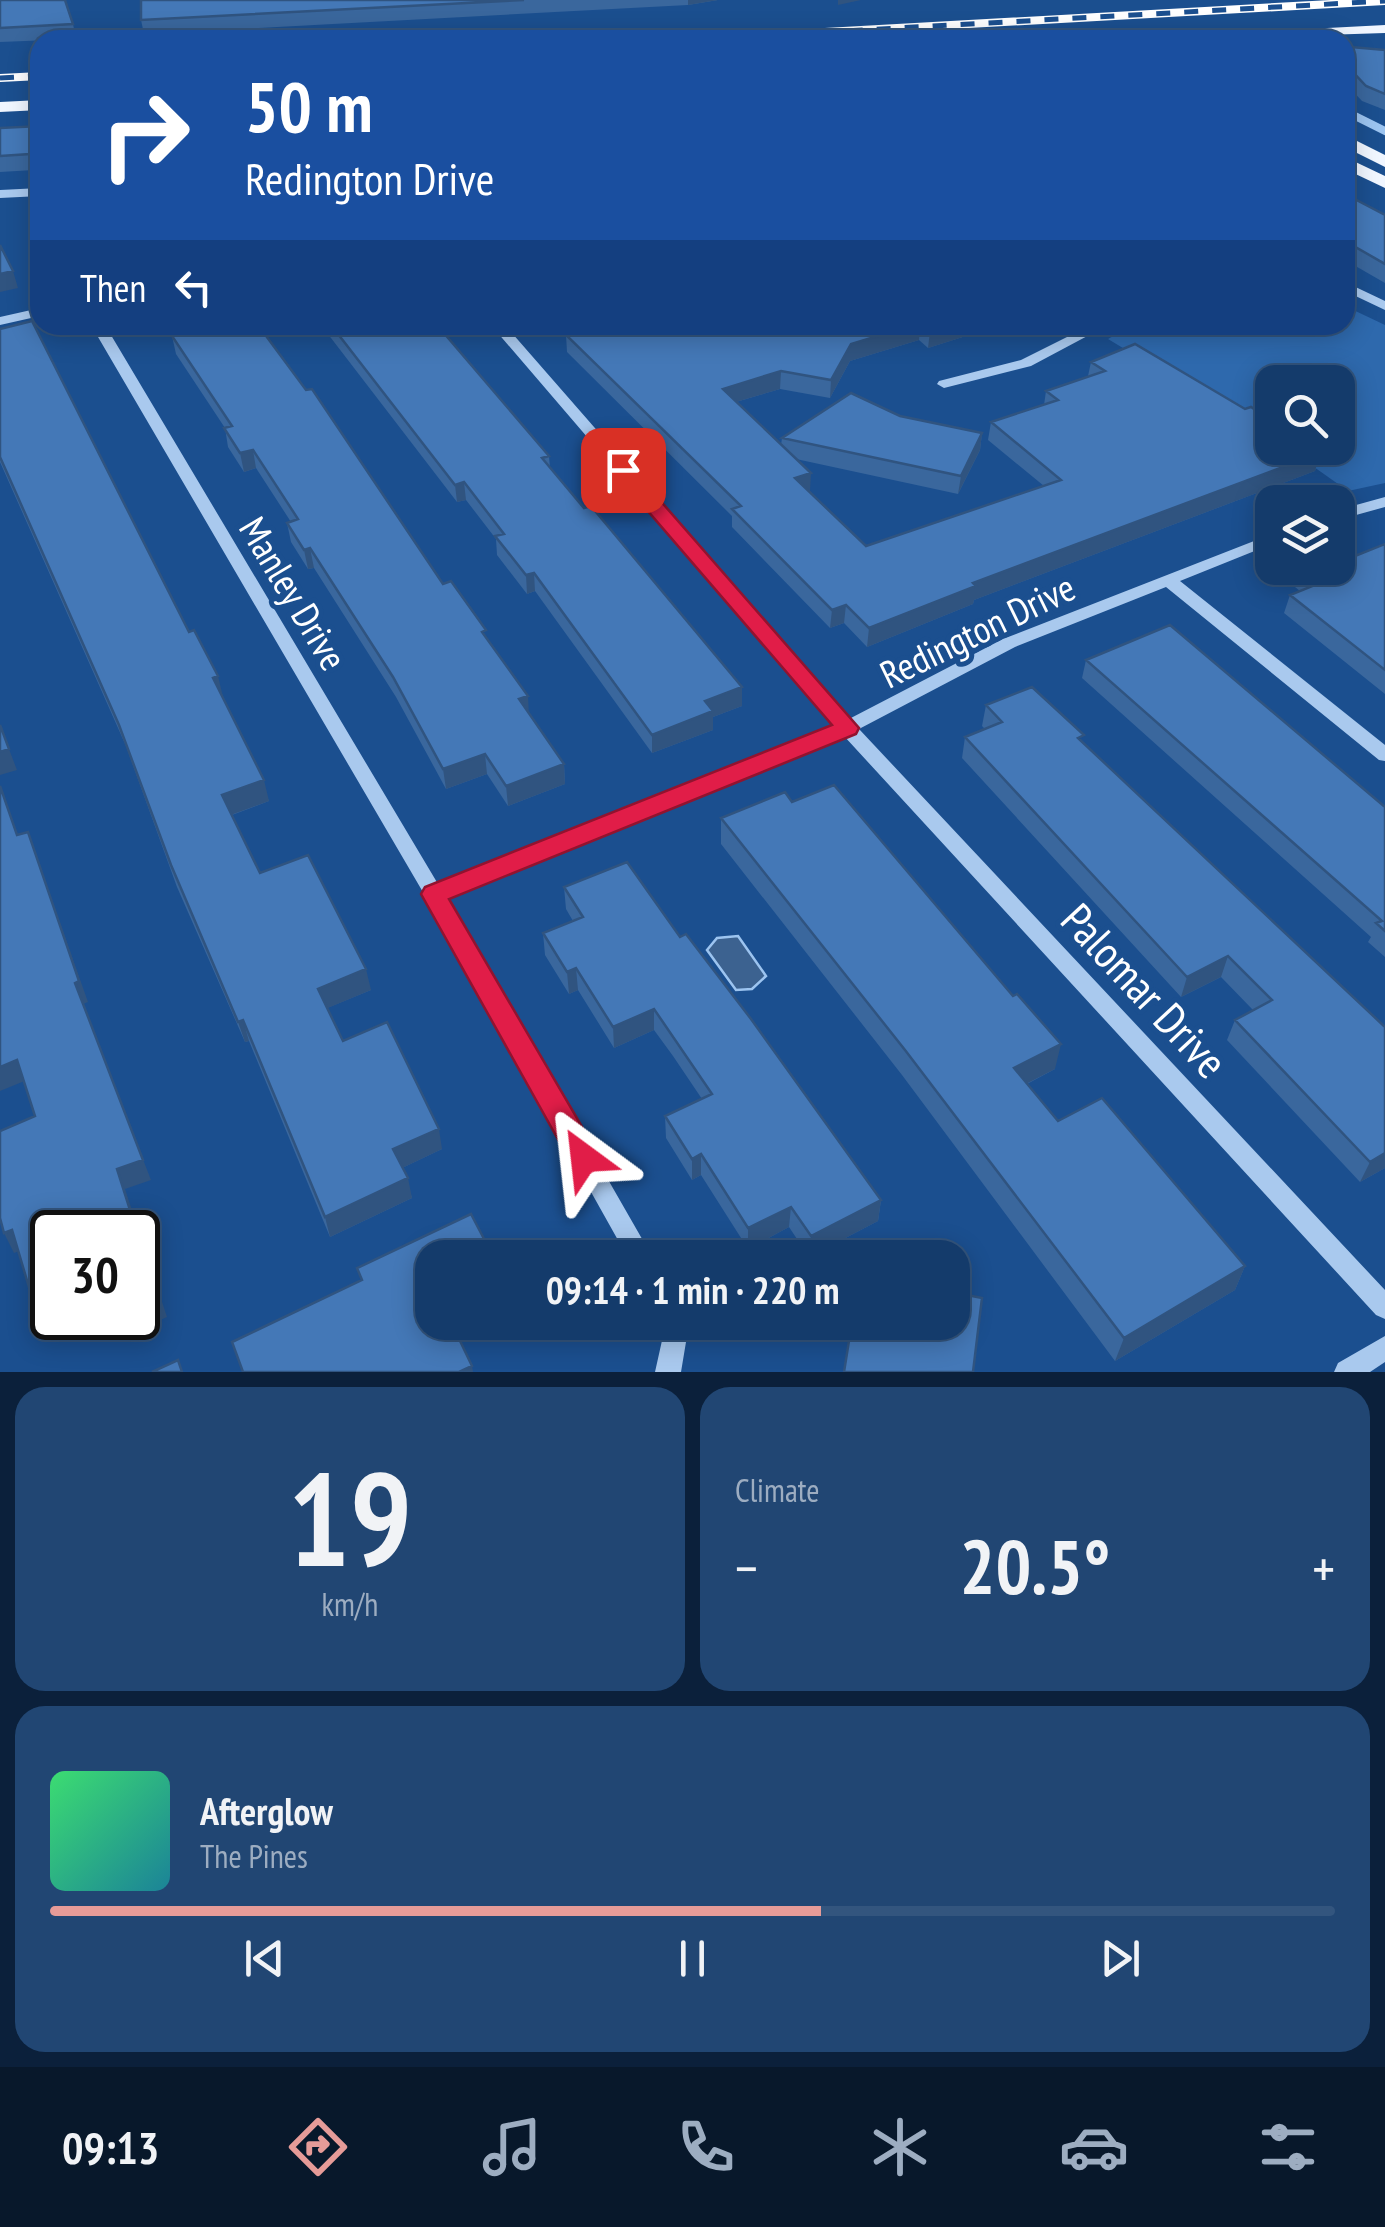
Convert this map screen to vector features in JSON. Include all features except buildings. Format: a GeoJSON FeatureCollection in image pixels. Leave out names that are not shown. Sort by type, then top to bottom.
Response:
{"type":"FeatureCollection","features":[{"type":"Feature","properties":{"kind":"main road"},"geometry":{"type":"LineString","coordinates":[[1355,31],[1385,29]]}},
{"type":"Feature","properties":{"kind":"main road"},"geometry":{"type":"LineString","coordinates":[[0,107],[30,106]]}},
{"type":"Feature","properties":{"kind":"main road"},"geometry":{"type":"LineString","coordinates":[[1355,146],[1385,162]]}},
{"type":"Feature","properties":{"kind":"main road"},"geometry":{"type":"LineString","coordinates":[[1355,167],[1385,183]]}},
{"type":"Feature","properties":{"kind":"street"},"geometry":{"type":"LineString","coordinates":[[0,194],[30,192]]}},
{"type":"Feature","properties":{"kind":"street"},"geometry":{"type":"LineString","coordinates":[[1355,291],[1385,306]]}},
{"type":"Feature","properties":{"kind":"street"},"geometry":{"type":"LineString","coordinates":[[0,321],[30,314]]}},
{"type":"Feature","properties":{"kind":"street","name":"Manley Drive"},"geometry":{"type":"LineString","coordinates":[[104,335],[434,894],[631,1240]]}},
{"type":"Feature","properties":{"kind":"street","name":"Palomar Drive"},"geometry":{"type":"LineString","coordinates":[[508,335],[847,728],[1385,1307]]}},
{"type":"Feature","properties":{"kind":"street"},"geometry":{"type":"LineString","coordinates":[[944,384],[1026,364],[1082,335]]}},
{"type":"Feature","properties":{"kind":"street"},"geometry":{"type":"LineString","coordinates":[[1355,511],[1385,502]]}},
{"type":"Feature","properties":{"kind":"street","name":"Redington Drive"},"geometry":{"type":"LineString","coordinates":[[434,894],[847,728],[1009,643],[1255,546]]}},
{"type":"Feature","properties":{"kind":"street"},"geometry":{"type":"LineString","coordinates":[[1167,580],[1385,755]]}},
{"type":"Feature","properties":{"kind":"street"},"geometry":{"type":"LineString","coordinates":[[668,1372],[674,1340]]}},
{"type":"Feature","properties":{"kind":"street"},"geometry":{"type":"LineString","coordinates":[[1347,1372],[1385,1348]]}},
{"type":"Feature","properties":{"kind":"shaded area"},"geometry":{"type":"Polygon","coordinates":[[[1355,311],[1385,325],[1385,483],[1355,489],[1355,485],[1339,485],[1311,465],[1355,465],[1355,365],[1255,365],[1255,428],[1108,339],[1115,335],[1355,335],[1355,311]]]}},
{"type":"Feature","properties":{"kind":"shaded area"},"geometry":{"type":"Polygon","coordinates":[[[738,936],[766,976],[752,989],[736,990],[707,950],[717,938],[738,936]]]}},
{"type":"Feature","properties":{"kind":"waterway"},"geometry":{"type":"LineString","coordinates":[[1355,116],[1385,131]]}},
{"type":"Feature","properties":{"kind":"railway"},"geometry":{"type":"LineString","coordinates":[[862,30],[1385,1]]}},
{"type":"Feature","properties":{"kind":"railway"},"geometry":{"type":"LineString","coordinates":[[0,78],[30,76]]}},
{"type":"Feature","properties":{"kind":"route"},"geometry":{"type":"LineString","coordinates":[[584,1158],[434,894],[847,728],[623,470]]}}]}
